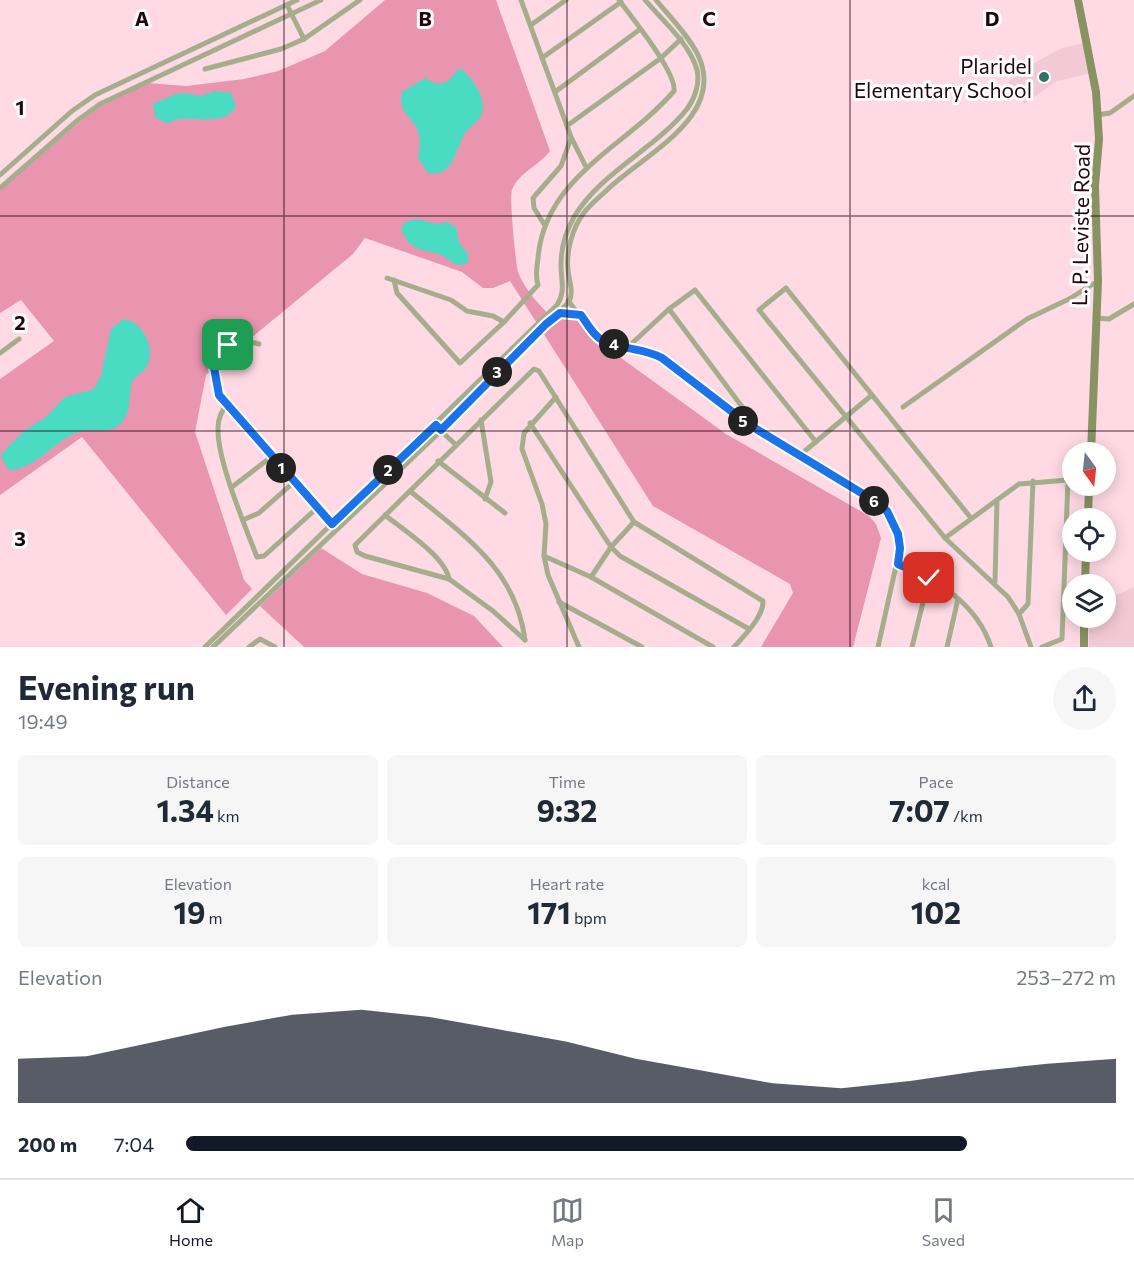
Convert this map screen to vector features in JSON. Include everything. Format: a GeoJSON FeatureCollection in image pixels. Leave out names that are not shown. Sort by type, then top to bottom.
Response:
{"type":"FeatureCollection","features":[{"type":"Feature","properties":{"kind":"main road","name":"L. P. Leviste Road"},"geometry":{"type":"LineString","coordinates":[[1078,0],[1096,92],[1099,139],[1095,186],[1098,281],[1091,442]]}},
{"type":"Feature","properties":{"kind":"main road"},"geometry":{"type":"LineString","coordinates":[[1084,628],[1084,647]]}},
{"type":"Feature","properties":{"kind":"street"},"geometry":{"type":"LineString","coordinates":[[0,175],[72,111],[95,95],[297,0]]}},
{"type":"Feature","properties":{"kind":"street"},"geometry":{"type":"LineString","coordinates":[[0,188],[78,120],[100,105],[321,0]]}},
{"type":"Feature","properties":{"kind":"street"},"geometry":{"type":"LineString","coordinates":[[204,69],[281,49],[304,39],[360,0]]}},
{"type":"Feature","properties":{"kind":"street"},"geometry":{"type":"LineString","coordinates":[[521,0],[572,137],[586,167]]}},
{"type":"Feature","properties":{"kind":"street"},"geometry":{"type":"LineString","coordinates":[[531,25],[566,0]]}},
{"type":"Feature","properties":{"kind":"street"},"geometry":{"type":"LineString","coordinates":[[205,647],[557,305],[562,297],[562,254],[574,217],[591,195],[686,110],[694,98],[698,84],[697,70],[680,41],[645,0]]}},
{"type":"Feature","properties":{"kind":"street"},"geometry":{"type":"LineString","coordinates":[[213,647],[441,430],[500,368],[569,302],[571,291],[568,268],[569,250],[575,228],[584,212],[622,176],[666,142],[692,117],[701,100],[705,86],[698,55],[656,0]]}},
{"type":"Feature","properties":{"kind":"street"},"geometry":{"type":"LineString","coordinates":[[394,280],[397,293],[460,363],[504,322],[538,285],[536,280],[539,248],[544,224],[557,200],[586,167],[601,158],[674,92],[675,83],[661,58],[620,1],[542,58]]}},
{"type":"Feature","properties":{"kind":"street"},"geometry":{"type":"LineString","coordinates":[[287,5],[304,39]]}},
{"type":"Feature","properties":{"kind":"street"},"geometry":{"type":"LineString","coordinates":[[555,92],[639,30]]}},
{"type":"Feature","properties":{"kind":"street"},"geometry":{"type":"LineString","coordinates":[[568,125],[661,58],[685,36]]}},
{"type":"Feature","properties":{"kind":"street"},"geometry":{"type":"LineString","coordinates":[[1097,115],[1110,113],[1134,96]]}},
{"type":"Feature","properties":{"kind":"street"},"geometry":{"type":"LineString","coordinates":[[544,224],[534,208],[533,198],[561,166],[572,137]]}},
{"type":"Feature","properties":{"kind":"street"},"geometry":{"type":"LineString","coordinates":[[387,278],[450,300],[467,311],[493,316],[504,322]]}},
{"type":"Feature","properties":{"kind":"street"},"geometry":{"type":"LineString","coordinates":[[903,407],[1027,319],[1069,299],[1098,281]]}},
{"type":"Feature","properties":{"kind":"street"},"geometry":{"type":"LineString","coordinates":[[971,518],[786,288],[759,310],[945,538],[995,582],[1019,614],[1031,647]]}},
{"type":"Feature","properties":{"kind":"street"},"geometry":{"type":"LineString","coordinates":[[628,347],[669,309],[695,290],[816,442]]}},
{"type":"Feature","properties":{"kind":"street"},"geometry":{"type":"LineString","coordinates":[[562,297],[581,315],[598,338],[651,352],[662,358],[748,424],[887,511],[898,534],[900,548],[878,647]]}},
{"type":"Feature","properties":{"kind":"street"},"geometry":{"type":"LineString","coordinates":[[1096,318],[1109,319],[1134,304]]}},
{"type":"Feature","properties":{"kind":"street"},"geometry":{"type":"LineString","coordinates":[[669,309],[746,412],[748,424]]}},
{"type":"Feature","properties":{"kind":"street"},"geometry":{"type":"LineString","coordinates":[[560,313],[581,315]]}},
{"type":"Feature","properties":{"kind":"street"},"geometry":{"type":"LineString","coordinates":[[0,353],[19,339]]}},
{"type":"Feature","properties":{"kind":"street"},"geometry":{"type":"LineString","coordinates":[[259,344],[244,339],[235,340],[213,362],[216,390],[316,509],[337,529]]}},
{"type":"Feature","properties":{"kind":"street"},"geometry":{"type":"LineString","coordinates":[[410,491],[485,554],[514,596],[522,616],[525,640],[493,611],[449,579],[365,556],[357,552],[355,544],[532,370],[539,371],[634,522],[762,600],[764,606],[734,647]]}},
{"type":"Feature","properties":{"kind":"street"},"geometry":{"type":"LineString","coordinates":[[800,455],[872,396]]}},
{"type":"Feature","properties":{"kind":"street"},"geometry":{"type":"LineString","coordinates":[[556,397],[530,423],[524,433],[522,449],[542,504],[546,524],[544,556],[548,575],[579,647]]}},
{"type":"Feature","properties":{"kind":"street"},"geometry":{"type":"LineString","coordinates":[[228,403],[222,410],[218,430],[232,487],[257,557],[261,558],[316,509]]}},
{"type":"Feature","properties":{"kind":"street"},"geometry":{"type":"LineString","coordinates":[[481,420],[491,482],[484,499]]}},
{"type":"Feature","properties":{"kind":"street"},"geometry":{"type":"LineString","coordinates":[[530,423],[611,548],[620,556],[749,629]]}},
{"type":"Feature","properties":{"kind":"street"},"geometry":{"type":"LineString","coordinates":[[436,425],[455,444]]}},
{"type":"Feature","properties":{"kind":"street"},"geometry":{"type":"LineString","coordinates":[[232,487],[271,457]]}},
{"type":"Feature","properties":{"kind":"street"},"geometry":{"type":"LineString","coordinates":[[438,461],[484,499],[505,513]]}},
{"type":"Feature","properties":{"kind":"street"},"geometry":{"type":"LineString","coordinates":[[945,538],[1019,484],[1033,481],[1068,480],[1064,574]]}},
{"type":"Feature","properties":{"kind":"street"},"geometry":{"type":"LineString","coordinates":[[1019,614],[1028,604],[1033,481]]}},
{"type":"Feature","properties":{"kind":"street"},"geometry":{"type":"LineString","coordinates":[[243,520],[259,513],[294,482]]}},
{"type":"Feature","properties":{"kind":"street"},"geometry":{"type":"LineString","coordinates":[[995,582],[997,500]]}},
{"type":"Feature","properties":{"kind":"street"},"geometry":{"type":"LineString","coordinates":[[385,515],[440,560],[447,570],[449,579]]}},
{"type":"Feature","properties":{"kind":"street"},"geometry":{"type":"LineString","coordinates":[[591,577],[611,548],[634,522]]}},
{"type":"Feature","properties":{"kind":"street"},"geometry":{"type":"LineString","coordinates":[[544,556],[591,577],[713,647]]}},
{"type":"Feature","properties":{"kind":"street"},"geometry":{"type":"LineString","coordinates":[[898,564],[929,578],[958,599],[982,625],[991,647]]}},
{"type":"Feature","properties":{"kind":"street"},"geometry":{"type":"LineString","coordinates":[[912,647],[929,578]]}},
{"type":"Feature","properties":{"kind":"street"},"geometry":{"type":"LineString","coordinates":[[947,647],[958,599]]}},
{"type":"Feature","properties":{"kind":"street"},"geometry":{"type":"LineString","coordinates":[[558,602],[642,647]]}},
{"type":"Feature","properties":{"kind":"street"},"geometry":{"type":"LineString","coordinates":[[1042,647],[1062,639],[1062,628]]}},
{"type":"Feature","properties":{"kind":"street"},"geometry":{"type":"LineString","coordinates":[[249,647],[260,639],[275,647]]}},
{"type":"Feature","properties":{"kind":"shaded area"},"geometry":{"type":"Polygon","coordinates":[[[385,0],[496,0],[550,151],[519,179],[512,190],[513,231],[518,272],[529,292],[554,320],[568,314],[595,339],[726,434],[869,516],[876,524],[881,538],[853,647],[761,647],[793,593],[790,584],[653,506],[510,281],[493,288],[483,288],[462,272],[365,238],[353,254],[206,375],[195,432],[244,580],[252,589],[226,615],[82,437],[0,495],[0,379],[54,341],[21,300],[0,313],[0,190],[95,109],[147,83],[186,86],[244,79],[278,71],[325,51],[385,0]]]}},
{"type":"Feature","properties":{"kind":"shaded area","name":"Plaridel Elementary School"},"geometry":{"type":"Polygon","coordinates":[[[1086,42],[1092,73],[1057,81],[1024,104],[1008,82],[1032,64],[1060,49],[1086,42]]]}},
{"type":"Feature","properties":{"kind":"shaded area"},"geometry":{"type":"Polygon","coordinates":[[[462,69],[479,92],[482,99],[482,112],[479,119],[464,134],[448,168],[436,173],[428,173],[418,158],[419,134],[403,109],[402,92],[425,78],[439,84],[446,82],[457,70],[462,69]]]}},
{"type":"Feature","properties":{"kind":"shaded area"},"geometry":{"type":"Polygon","coordinates":[[[216,91],[231,93],[236,106],[226,116],[211,119],[177,119],[166,123],[155,117],[153,104],[176,94],[186,93],[200,96],[216,91]]]}},
{"type":"Feature","properties":{"kind":"shaded area"},"geometry":{"type":"Polygon","coordinates":[[[417,219],[436,224],[447,222],[456,227],[459,243],[468,254],[468,262],[463,265],[455,264],[440,254],[418,249],[408,242],[401,229],[405,222],[417,219]]]}},
{"type":"Feature","properties":{"kind":"shaded area"},"geometry":{"type":"Polygon","coordinates":[[[124,319],[131,321],[142,330],[146,336],[150,357],[147,367],[132,382],[129,408],[122,422],[113,429],[78,432],[27,465],[9,470],[1,457],[3,452],[24,431],[46,417],[65,397],[94,389],[101,376],[111,329],[124,319]]]}},
{"type":"Feature","properties":{"kind":"shaded area"},"geometry":{"type":"Polygon","coordinates":[[[321,548],[362,574],[427,593],[474,616],[503,647],[304,647],[260,606],[321,548]]]}},
{"type":"Feature","properties":{"kind":"shaded area"},"geometry":{"type":"Polygon","coordinates":[[[1134,587],[1134,647],[1089,647],[1089,628],[1116,628],[1116,595],[1134,587]]]}},
{"type":"Feature","properties":{"kind":"place","name":"Plaridel Elementary School"},"geometry":{"type":"Point","coordinates":[1044,77]}},
{"type":"Feature","properties":{"kind":"route"},"geometry":{"type":"LineString","coordinates":[[228,345],[213,362],[216,373],[216,390],[316,509],[332,524],[436,425],[441,430],[546,324],[560,313],[581,315],[598,338],[617,345],[651,352],[662,358],[748,424],[873,500],[894,520],[900,548],[898,564],[929,578]]}}]}
